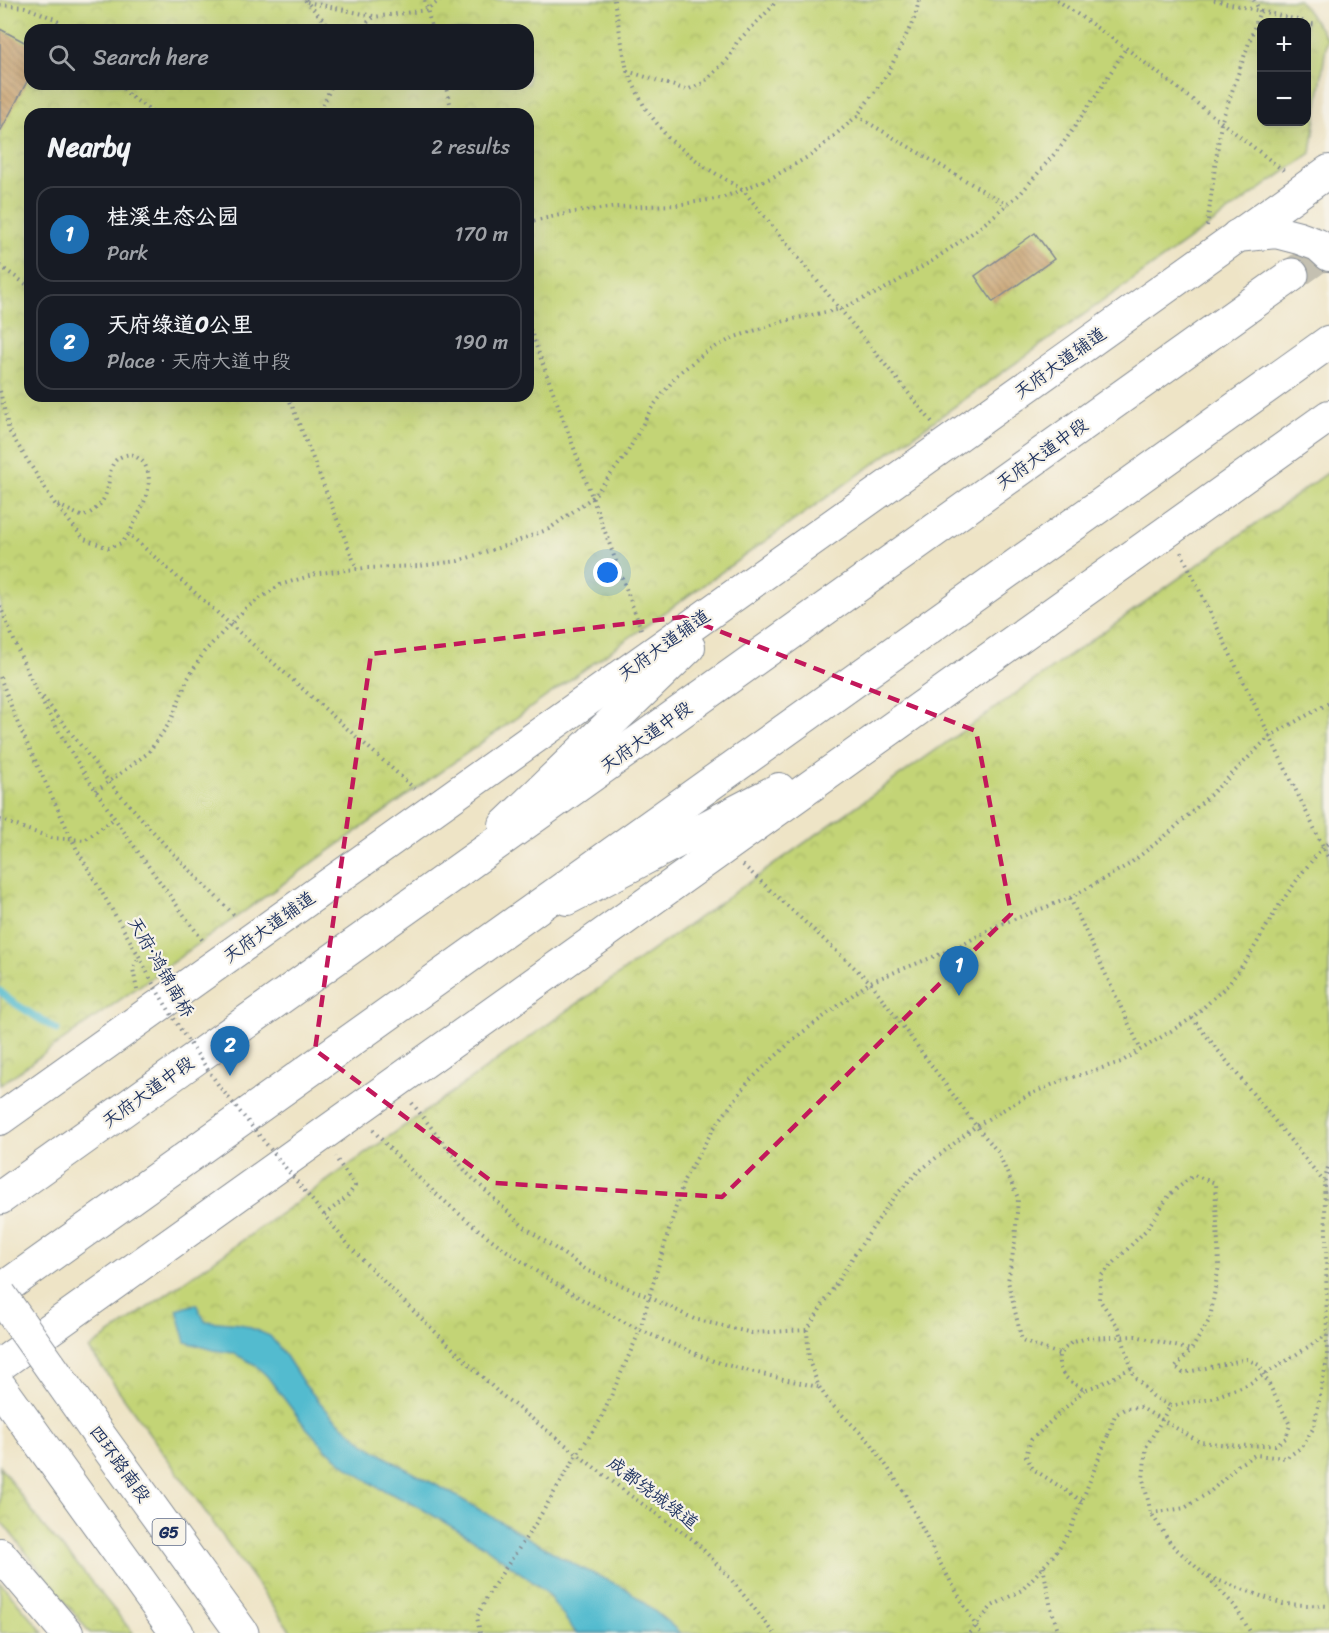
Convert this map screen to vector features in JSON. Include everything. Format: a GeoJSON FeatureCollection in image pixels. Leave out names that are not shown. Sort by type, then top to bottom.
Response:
{"type":"FeatureCollection","features":[{"type":"Feature","properties":{"kind":"main road","name":"天府大道中段"},"geometry":{"type":"LineString","coordinates":[[0,1198],[1292,275]]}},
{"type":"Feature","properties":{"kind":"main road"},"geometry":{"type":"LineString","coordinates":[[0,1293],[1329,342]]}},
{"type":"Feature","properties":{"kind":"main road"},"geometry":{"type":"LineString","coordinates":[[0,1306],[42,1261]]}},
{"type":"Feature","properties":{"kind":"main road","name":"四环路南段"},"geometry":{"type":"LineString","coordinates":[[0,1293],[96,1431],[242,1633]]}},
{"type":"Feature","properties":{"kind":"main road"},"geometry":{"type":"LineString","coordinates":[[0,1388],[177,1633]]}},
{"type":"Feature","properties":{"kind":"street","name":"天府大道辅道"},"geometry":{"type":"LineString","coordinates":[[0,1119],[1329,171]]}},
{"type":"Feature","properties":{"kind":"street"},"geometry":{"type":"LineString","coordinates":[[1237,236],[1276,232],[1318,246],[1329,255]]}},
{"type":"Feature","properties":{"kind":"street"},"geometry":{"type":"LineString","coordinates":[[0,1365],[1329,416]]}},
{"type":"Feature","properties":{"kind":"street"},"geometry":{"type":"LineString","coordinates":[[454,873],[768,571]]}},
{"type":"Feature","properties":{"kind":"street"},"geometry":{"type":"LineString","coordinates":[[498,935],[880,736]]}},
{"type":"Feature","properties":{"kind":"street"},"geometry":{"type":"LineString","coordinates":[[0,1554],[67,1633]]}},
{"type":"Feature","properties":{"kind":"path"},"geometry":{"type":"LineString","coordinates":[[425,0],[430,24]]}},
{"type":"Feature","properties":{"kind":"path"},"geometry":{"type":"LineString","coordinates":[[306,1],[374,17],[427,10],[440,0]]}},
{"type":"Feature","properties":{"kind":"path"},"geometry":{"type":"LineString","coordinates":[[614,0],[627,71],[645,108],[669,139],[705,167],[743,190],[932,423]]}},
{"type":"Feature","properties":{"kind":"path"},"geometry":{"type":"LineString","coordinates":[[627,71],[687,90],[703,83],[729,57],[737,42],[772,7],[776,0]]}},
{"type":"Feature","properties":{"kind":"path"},"geometry":{"type":"LineString","coordinates":[[534,221],[574,212],[618,207],[676,205],[722,198],[772,177],[813,154],[857,117],[888,73],[915,17],[919,0]]}},
{"type":"Feature","properties":{"kind":"path"},"geometry":{"type":"LineString","coordinates":[[1057,0],[1126,48],[1285,172]]}},
{"type":"Feature","properties":{"kind":"path"},"geometry":{"type":"LineString","coordinates":[[1214,0],[1287,18]]}},
{"type":"Feature","properties":{"kind":"path"},"geometry":{"type":"LineString","coordinates":[[1207,227],[1221,123],[1260,11],[1254,0]]}},
{"type":"Feature","properties":{"kind":"path"},"geometry":{"type":"LineString","coordinates":[[306,1],[327,24]]}},
{"type":"Feature","properties":{"kind":"path"},"geometry":{"type":"LineString","coordinates":[[0,5],[25,7],[55,19],[61,24]]}},
{"type":"Feature","properties":{"kind":"path"},"geometry":{"type":"LineString","coordinates":[[365,24],[374,17]]}},
{"type":"Feature","properties":{"kind":"path"},"geometry":{"type":"LineString","coordinates":[[1311,24],[1317,25]]}},
{"type":"Feature","properties":{"kind":"path"},"geometry":{"type":"LineString","coordinates":[[96,791],[148,753],[171,721],[187,680],[204,652],[246,608],[280,585],[319,573],[458,561],[549,529],[593,497],[626,455],[651,409],[678,374],[706,352],[735,337],[774,324],[840,309],[881,291],[978,230],[1021,193],[1062,145],[1126,48]]}},
{"type":"Feature","properties":{"kind":"path"},"geometry":{"type":"LineString","coordinates":[[125,90],[147,108]]}},
{"type":"Feature","properties":{"kind":"path"},"geometry":{"type":"LineString","coordinates":[[321,108],[330,90]]}},
{"type":"Feature","properties":{"kind":"path"},"geometry":{"type":"LineString","coordinates":[[447,90],[452,108]]}},
{"type":"Feature","properties":{"kind":"path"},"geometry":{"type":"LineString","coordinates":[[857,117],[1007,205]]}},
{"type":"Feature","properties":{"kind":"path"},"geometry":{"type":"LineString","coordinates":[[0,266],[24,283]]}},
{"type":"Feature","properties":{"kind":"path"},"geometry":{"type":"LineString","coordinates":[[534,340],[641,629]]}},
{"type":"Feature","properties":{"kind":"path"},"geometry":{"type":"LineString","coordinates":[[0,390],[9,431],[56,504],[84,539],[109,548],[121,543],[129,534],[148,491],[149,475],[142,461],[131,454],[120,456],[114,462],[104,498],[96,510],[83,517],[56,504]]}},
{"type":"Feature","properties":{"kind":"path"},"geometry":{"type":"LineString","coordinates":[[291,402],[357,569]]}},
{"type":"Feature","properties":{"kind":"path"},"geometry":{"type":"LineString","coordinates":[[129,534],[416,790]]}},
{"type":"Feature","properties":{"kind":"path"},"geometry":{"type":"LineString","coordinates":[[1190,570],[1329,860]]}},
{"type":"Feature","properties":{"kind":"path"},"geometry":{"type":"LineString","coordinates":[[0,606],[20,657],[57,729],[96,791],[203,941]]}},
{"type":"Feature","properties":{"kind":"path","name":"天府·鸿锦南桥"},"geometry":{"type":"LineString","coordinates":[[0,677],[18,724],[77,850],[153,984],[219,1086],[351,1248],[499,1393]]}},
{"type":"Feature","properties":{"kind":"path"},"geometry":{"type":"LineString","coordinates":[[36,689],[109,782],[166,846],[237,917]]}},
{"type":"Feature","properties":{"kind":"path"},"geometry":{"type":"LineString","coordinates":[[480,1633],[477,1617],[490,1591],[601,1419],[640,1330],[684,1180],[714,1128],[749,1081],[795,1038],[870,982],[958,947],[996,926],[1070,898],[1128,865],[1169,833],[1270,736],[1329,703]]}},
{"type":"Feature","properties":{"kind":"path"},"geometry":{"type":"LineString","coordinates":[[0,820],[52,838],[85,840],[115,818]]}},
{"type":"Feature","properties":{"kind":"path"},"geometry":{"type":"LineString","coordinates":[[980,1633],[935,1554],[904,1492],[871,1443],[830,1403],[819,1387],[809,1361],[807,1330],[893,1198],[917,1173],[976,1126],[1030,1094],[1061,1081],[1121,1062],[1192,1018],[1229,984],[1278,908],[1323,847],[1329,843]]}},
{"type":"Feature","properties":{"kind":"path"},"geometry":{"type":"LineString","coordinates":[[756,877],[870,982],[976,1126],[998,1152],[1018,1198],[1015,1241],[1008,1281],[1022,1341],[1059,1354]]}},
{"type":"Feature","properties":{"kind":"path"},"geometry":{"type":"LineString","coordinates":[[1070,898],[1141,1050]]}},
{"type":"Feature","properties":{"kind":"path"},"geometry":{"type":"LineString","coordinates":[[137,992],[133,969],[139,956]]}},
{"type":"Feature","properties":{"kind":"path"},"geometry":{"type":"LineString","coordinates":[[1192,1018],[1324,1183]]}},
{"type":"Feature","properties":{"kind":"path"},"geometry":{"type":"LineString","coordinates":[[421,1114],[467,1173],[523,1226],[588,1271],[694,1319],[752,1333],[807,1330]]}},
{"type":"Feature","properties":{"kind":"path"},"geometry":{"type":"LineString","coordinates":[[383,1141],[428,1186],[489,1238],[562,1288],[640,1330],[715,1361],[819,1387]]}},
{"type":"Feature","properties":{"kind":"path"},"geometry":{"type":"LineString","coordinates":[[324,1215],[346,1198],[355,1186],[335,1157]]}},
{"type":"Feature","properties":{"kind":"path"},"geometry":{"type":"LineString","coordinates":[[1151,1513],[1185,1508],[1211,1491],[1238,1465],[1255,1455],[1286,1458],[1302,1447],[1314,1427],[1328,1352],[1328,1271],[1324,1183],[1329,1164]]}},
{"type":"Feature","properties":{"kind":"path"},"geometry":{"type":"LineString","coordinates":[[970,1633],[992,1606],[1022,1590],[1054,1555],[1070,1530],[1115,1415],[1126,1408],[1140,1407],[1200,1442],[1239,1446],[1275,1445],[1286,1438],[1290,1425],[1259,1365],[1247,1359],[1184,1373],[1176,1367],[1191,1350],[1210,1319],[1219,1265],[1215,1183],[1194,1175],[1170,1194],[1148,1229],[1101,1276],[1099,1299],[1119,1328],[1134,1376],[1153,1396],[1170,1406],[1212,1398],[1249,1384],[1327,1335]]}},
{"type":"Feature","properties":{"kind":"path"},"geometry":{"type":"LineString","coordinates":[[1084,1390],[1066,1377],[1058,1366],[1059,1354],[1071,1343],[1079,1340],[1136,1336],[1191,1350]]}},
{"type":"Feature","properties":{"kind":"path"},"geometry":{"type":"LineString","coordinates":[[1082,1501],[1033,1469],[1026,1455],[1030,1440],[1084,1390],[1131,1368]]}},
{"type":"Feature","properties":{"kind":"path","name":"成都绕城绿道"},"geometry":{"type":"LineString","coordinates":[[499,1393],[632,1496],[695,1541],[730,1578],[775,1632]]}},
{"type":"Feature","properties":{"kind":"path"},"geometry":{"type":"LineString","coordinates":[[1170,1406],[1146,1447],[1143,1479],[1151,1513],[1171,1544],[1234,1605],[1251,1633]]}},
{"type":"Feature","properties":{"kind":"path"},"geometry":{"type":"LineString","coordinates":[[1043,1567],[1051,1608],[1059,1633]]}},
{"type":"Feature","properties":{"kind":"path"},"geometry":{"type":"LineString","coordinates":[[1206,1576],[1283,1604],[1329,1606]]}},
{"type":"Feature","properties":{"kind":"highlighted area"},"geometry":{"type":"Polygon","coordinates":[[[683,617],[976,731],[1011,914],[722,1197],[494,1183],[315,1050],[371,654],[683,617]]]}},
{"type":"Feature","properties":{"kind":"green space"},"geometry":{"type":"Polygon","coordinates":[[[0,0],[1299,0],[1327,38],[1311,153],[0,1085],[0,0]]]}},
{"type":"Feature","properties":{"kind":"green space"},"geometry":{"type":"Polygon","coordinates":[[[1329,472],[1329,1633],[292,1633],[89,1349],[1329,472]]]}},
{"type":"Feature","properties":{"kind":"green space"},"geometry":{"type":"Polygon","coordinates":[[[0,1466],[42,1525],[133,1633],[90,1633],[0,1521],[0,1466]]]}},
{"type":"Feature","properties":{"kind":"green space"},"geometry":{"type":"Polygon","coordinates":[[[0,1582],[44,1633],[0,1633],[0,1582]]]}},
{"type":"Feature","properties":{"kind":"water"},"geometry":{"type":"Polygon","coordinates":[[[196,1304],[205,1321],[241,1324],[270,1336],[304,1384],[331,1415],[368,1446],[575,1565],[628,1590],[680,1633],[655,1631],[656,1633],[576,1633],[545,1591],[484,1546],[419,1507],[377,1487],[327,1450],[304,1425],[267,1376],[254,1364],[233,1353],[186,1342],[177,1310],[196,1304]]]}},
{"type":"Feature","properties":{"kind":"building"},"geometry":{"type":"Polygon","coordinates":[[[0,29],[24,42],[24,87],[0,132],[0,29]]]}},
{"type":"Feature","properties":{"kind":"building"},"geometry":{"type":"Polygon","coordinates":[[[1035,233],[1054,259],[993,302],[975,276],[1035,233]]]}},
{"type":"Feature","properties":{"kind":"waterway"},"geometry":{"type":"LineString","coordinates":[[0,991],[11,1001],[57,1030]]}},
{"type":"Feature","properties":{"kind":"tunnel"},"geometry":{"type":"LineString","coordinates":[[1292,275],[1329,249]]}},
{"type":"Feature","properties":{"kind":"place","name":"桂溪生态公园"},"geometry":{"type":"Point","coordinates":[959,996]}},
{"type":"Feature","properties":{"kind":"place","name":"天府绿道0公里"},"geometry":{"type":"Point","coordinates":[230,1076]}}]}
